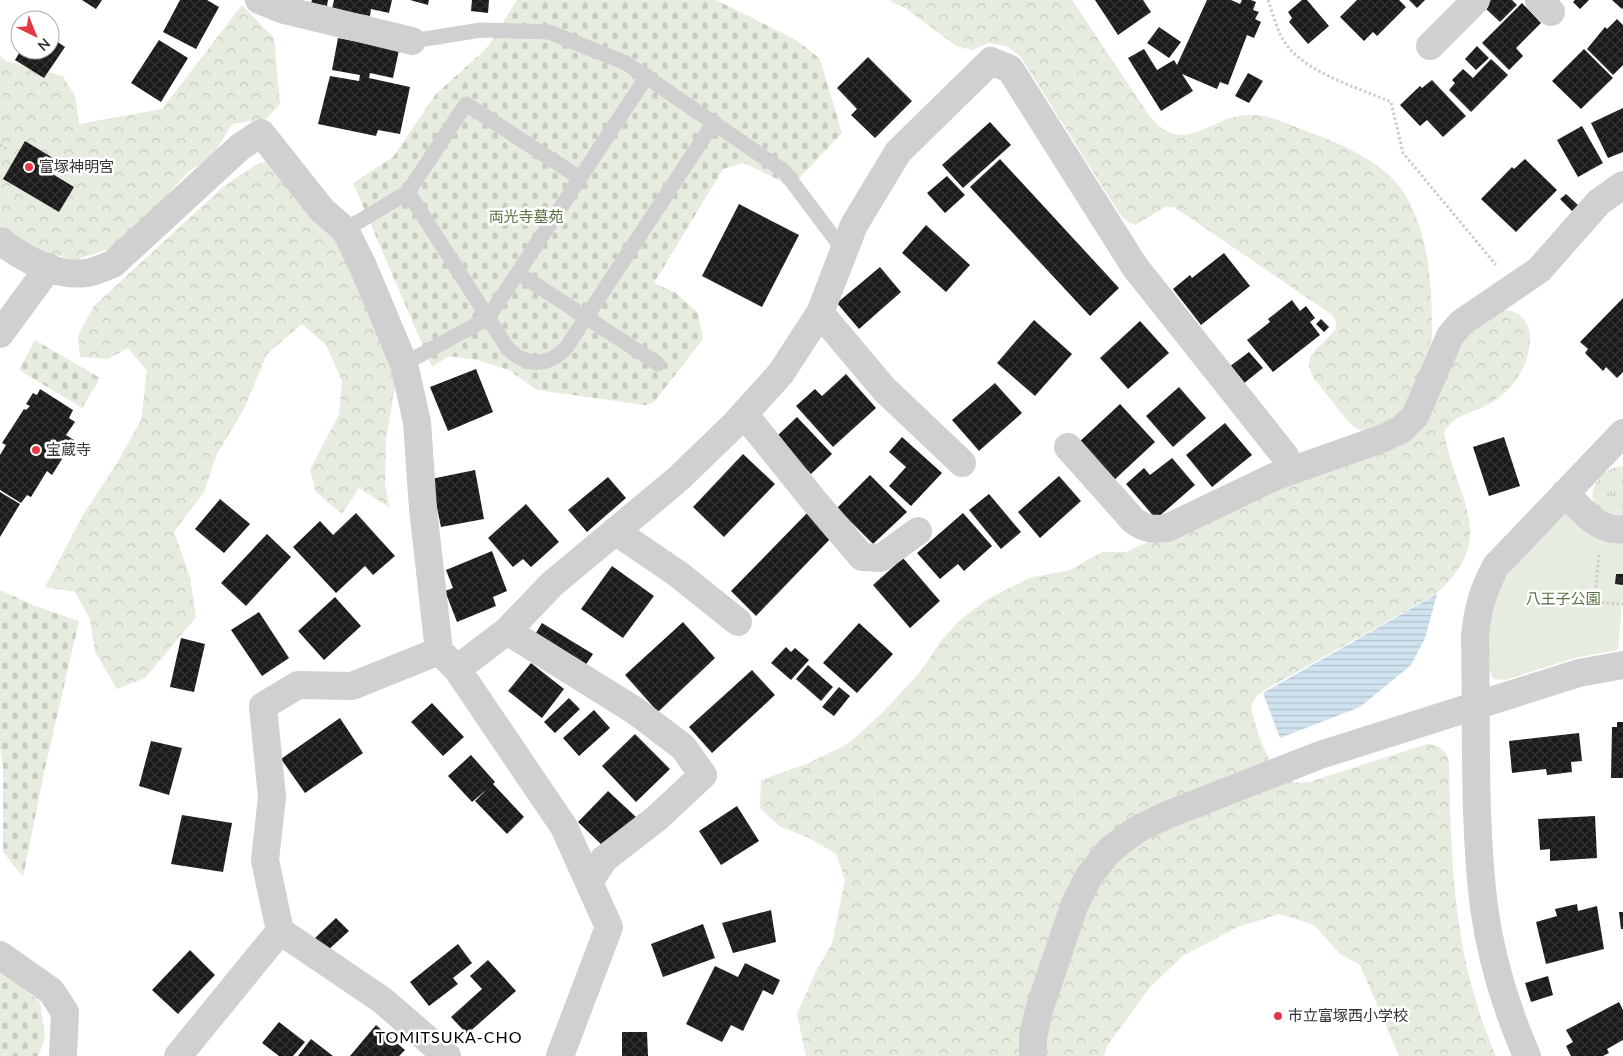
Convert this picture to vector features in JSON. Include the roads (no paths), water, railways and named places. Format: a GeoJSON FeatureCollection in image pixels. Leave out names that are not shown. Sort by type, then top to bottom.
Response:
{"type":"FeatureCollection","features":[{"type":"Feature","properties":{"kind":"street"},"geometry":{"type":"LineString","coordinates":[[259,0],[284,10],[412,41]]}},
{"type":"Feature","properties":{"kind":"street"},"geometry":{"type":"LineString","coordinates":[[1430,46],[1476,0]]}},
{"type":"Feature","properties":{"kind":"street"},"geometry":{"type":"LineString","coordinates":[[447,1056],[382,1000],[280,932],[265,860],[272,797],[263,706],[298,685],[352,686],[448,660],[508,631],[552,584],[678,480],[744,414],[781,373],[820,313],[854,226],[898,152],[991,61],[1010,69],[1135,267],[1285,456],[1290,471]]}},
{"type":"Feature","properties":{"kind":"street"},"geometry":{"type":"LineString","coordinates":[[0,241],[27,258],[59,271],[86,273],[112,264],[240,147],[261,133],[322,210],[345,230],[362,264],[404,364],[417,422],[423,509],[448,660],[564,827],[609,927],[560,1056]]}},
{"type":"Feature","properties":{"kind":"street"},"geometry":{"type":"LineString","coordinates":[[1068,447],[1133,520],[1143,527],[1155,530],[1167,528],[1290,471],[1384,438],[1402,429],[1416,416],[1425,399],[1450,336],[1461,323],[1474,312],[1539,270],[1599,202],[1623,185]]}},
{"type":"Feature","properties":{"kind":"street"},"geometry":{"type":"LineString","coordinates":[[0,334],[50,267]]}},
{"type":"Feature","properties":{"kind":"street"},"geometry":{"type":"LineString","coordinates":[[820,313],[884,389],[962,463]]}},
{"type":"Feature","properties":{"kind":"street"},"geometry":{"type":"LineString","coordinates":[[744,414],[862,556],[881,558],[918,530]]}},
{"type":"Feature","properties":{"kind":"street"},"geometry":{"type":"LineString","coordinates":[[1527,1056],[1502,992],[1484,908],[1480,866],[1476,706],[1475,637],[1477,612],[1484,588],[1496,566],[1565,493],[1621,438]]}},
{"type":"Feature","properties":{"kind":"street"},"geometry":{"type":"LineString","coordinates":[[1565,493],[1593,520],[1615,528]]}},
{"type":"Feature","properties":{"kind":"street"},"geometry":{"type":"LineString","coordinates":[[615,531],[678,574],[738,622]]}},
{"type":"Feature","properties":{"kind":"street"},"geometry":{"type":"LineString","coordinates":[[508,631],[634,710],[683,747],[703,775],[657,818],[604,859],[589,882]]}},
{"type":"Feature","properties":{"kind":"street"},"geometry":{"type":"LineString","coordinates":[[1033,1056],[1033,1037],[1039,1010],[1074,906],[1089,876],[1116,845],[1136,830],[1167,815],[1311,758],[1579,673],[1623,665]]}},
{"type":"Feature","properties":{"kind":"street"},"geometry":{"type":"LineString","coordinates":[[178,1056],[280,932]]}},
{"type":"Feature","properties":{"kind":"street"},"geometry":{"type":"LineString","coordinates":[[0,955],[51,992],[65,1012],[63,1056]]}},
{"type":"Feature","properties":{"kind":"lane"},"geometry":{"type":"LineString","coordinates":[[412,41],[480,30],[549,32],[612,56],[647,76],[784,171],[844,252]]}},
{"type":"Feature","properties":{"kind":"lane"},"geometry":{"type":"LineString","coordinates":[[404,364],[488,318],[647,76]]}},
{"type":"Feature","properties":{"kind":"lane"},"geometry":{"type":"LineString","coordinates":[[345,230],[408,192],[466,104],[580,178]]}},
{"type":"Feature","properties":{"kind":"lane"},"geometry":{"type":"LineString","coordinates":[[408,192],[508,349],[518,358],[530,363],[544,363],[557,358],[566,348],[714,122]]}},
{"type":"Feature","properties":{"kind":"lane"},"geometry":{"type":"LineString","coordinates":[[518,273],[658,364]]}},
{"type":"Feature","properties":{"kind":"water"},"geometry":{"type":"Polygon","coordinates":[[[1437,594],[1425,638],[1411,665],[1360,707],[1280,738],[1263,693],[1437,594]]]}},
{"type":"Feature","properties":{"kind":"place","name":"富塚神明宮"},"geometry":{"type":"Point","coordinates":[29,167]}},
{"type":"Feature","properties":{"kind":"place","name":"宝蔵寺"},"geometry":{"type":"Point","coordinates":[36,450]}},
{"type":"Feature","properties":{"kind":"place","name":"市立富塚西小学校"},"geometry":{"type":"Point","coordinates":[1278,1016]}},
{"type":"Feature","properties":{"kind":"district","name":"TOMITSUKA-CHO"},"geometry":{"type":"Point","coordinates":[449,1037]}},
{"type":"Feature","properties":{"kind":"park label","name":"両光寺墓苑"},"geometry":{"type":"Point","coordinates":[526,217]}},
{"type":"Feature","properties":{"kind":"park label","name":"八王子公園"},"geometry":{"type":"Point","coordinates":[1563,599]}}]}
